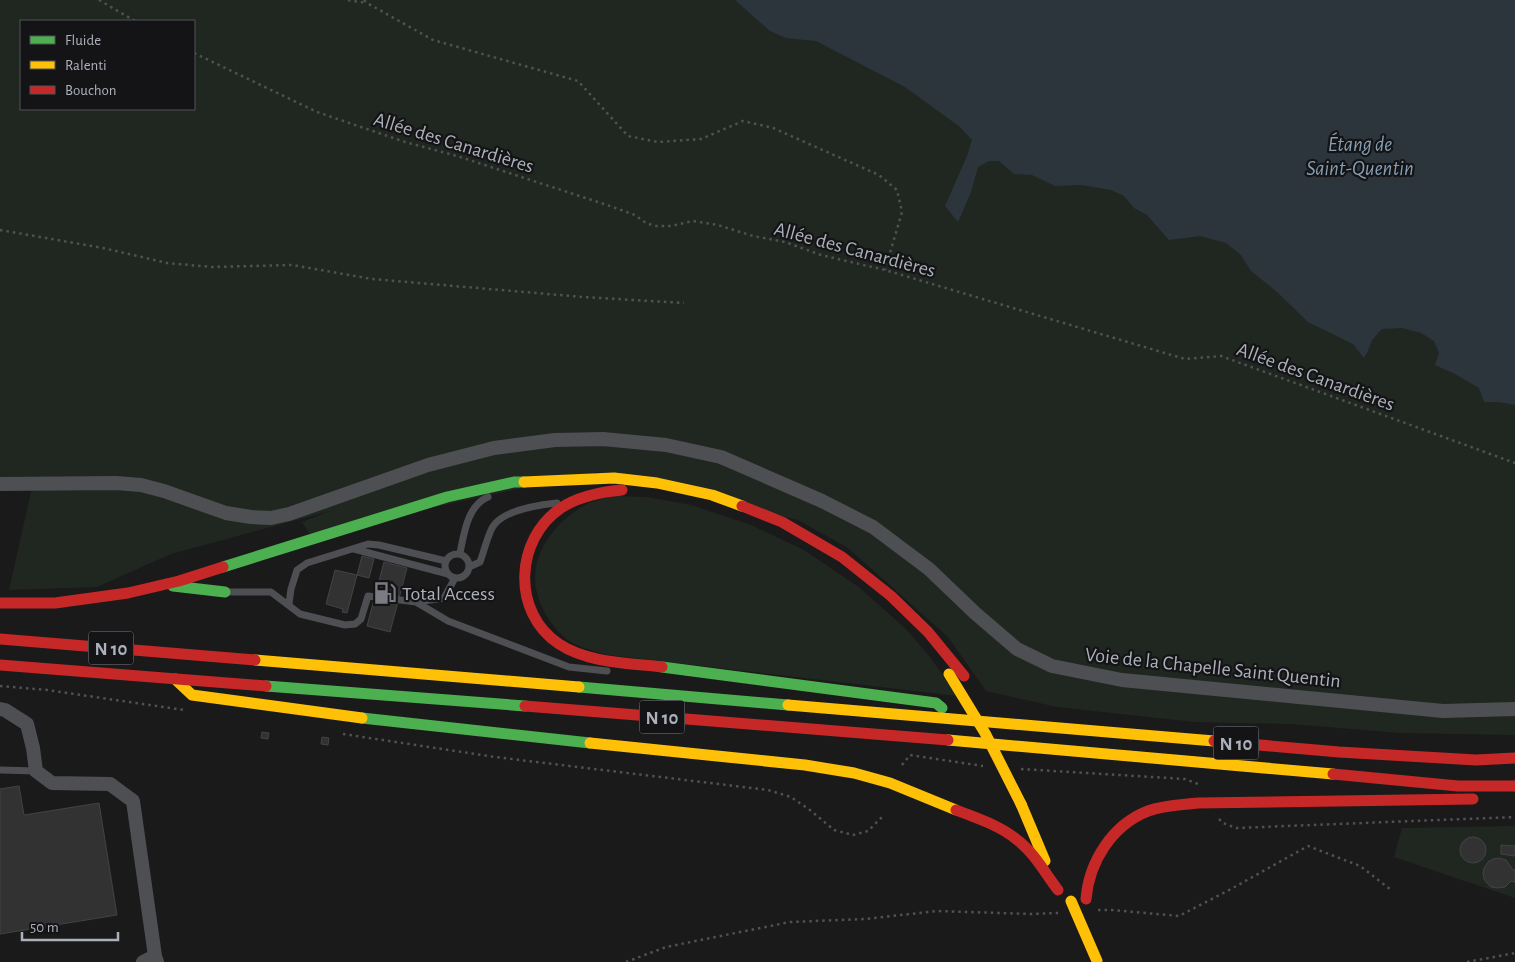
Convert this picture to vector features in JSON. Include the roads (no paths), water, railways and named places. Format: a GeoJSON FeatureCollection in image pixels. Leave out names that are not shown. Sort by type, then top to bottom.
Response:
{"type":"FeatureCollection","features":[{"type":"Feature","properties":{"kind":"main road"},"geometry":{"type":"LineString","coordinates":[[0,603],[55,603],[128,593],[179,580],[447,497],[514,482],[614,478],[657,483],[712,495],[782,522],[842,557],[891,596],[928,632],[967,680]]}},
{"type":"Feature","properties":{"kind":"main road"},"geometry":{"type":"LineString","coordinates":[[956,719],[936,703],[597,659],[573,652],[551,639],[535,619],[526,597],[523,573],[528,549],[541,524],[554,512],[571,502],[596,493],[620,490],[666,494],[708,505],[775,531],[834,565],[881,600],[916,635],[949,674],[985,733],[1021,804],[1058,890]]}},
{"type":"Feature","properties":{"kind":"main road"},"geometry":{"type":"LineString","coordinates":[[159,585],[225,592]]}},
{"type":"Feature","properties":{"kind":"main road","name":"N 10"},"geometry":{"type":"LineString","coordinates":[[0,639],[1339,752],[1476,760],[1515,758]]}},
{"type":"Feature","properties":{"kind":"main road","name":"N 10"},"geometry":{"type":"LineString","coordinates":[[0,664],[1099,753],[1458,786],[1515,786]]}},
{"type":"Feature","properties":{"kind":"main road"},"geometry":{"type":"LineString","coordinates":[[175,679],[192,695],[390,722],[805,765],[854,773],[890,783],[916,792],[1002,829],[1017,839],[1030,851],[1058,890],[1097,961]]}},
{"type":"Feature","properties":{"kind":"main road"},"geometry":{"type":"LineString","coordinates":[[984,710],[999,735],[1033,806],[1055,859]]}},
{"type":"Feature","properties":{"kind":"main road"},"geometry":{"type":"LineString","coordinates":[[1097,961],[1087,919],[1086,899],[1090,871],[1100,852],[1118,830],[1140,814],[1165,806],[1198,803],[1488,799]]}},
{"type":"Feature","properties":{"kind":"main road"},"geometry":{"type":"LineString","coordinates":[[1062,877],[1067,905],[1081,954]]}},
{"type":"Feature","properties":{"kind":"street","name":"Voie de la Chapelle Saint Quentin"},"geometry":{"type":"LineString","coordinates":[[0,484],[116,483],[141,485],[226,513],[271,518],[289,514],[428,465],[494,448],[555,440],[603,439],[666,445],[721,457],[822,500],[873,527],[929,569],[975,613],[1017,649],[1052,666],[1122,680],[1434,710],[1515,709]]}},
{"type":"Feature","properties":{"kind":"street"},"geometry":{"type":"LineString","coordinates":[[0,709],[5,710],[27,724],[36,771],[52,783],[110,784],[133,801],[150,961]]}},
{"type":"Feature","properties":{"kind":"lane"},"geometry":{"type":"LineString","coordinates":[[460,553],[471,512],[482,499],[502,491],[514,482]]}},
{"type":"Feature","properties":{"kind":"lane"},"geometry":{"type":"LineString","coordinates":[[469,567],[480,562],[492,528],[501,517],[517,511],[549,504],[571,502]]}},
{"type":"Feature","properties":{"kind":"lane"},"geometry":{"type":"LineString","coordinates":[[289,604],[297,570],[307,563],[368,544],[446,560]]}},
{"type":"Feature","properties":{"kind":"lane"},"geometry":{"type":"LineString","coordinates":[[353,549],[459,578],[466,575],[469,567],[467,558],[460,553],[452,554],[446,560],[445,568],[452,576]]}},
{"type":"Feature","properties":{"kind":"lane"},"geometry":{"type":"LineString","coordinates":[[225,592],[271,592],[300,614],[345,625],[355,624],[361,619],[368,596],[416,602],[444,598],[452,576]]}},
{"type":"Feature","properties":{"kind":"lane"},"geometry":{"type":"LineString","coordinates":[[416,602],[448,621],[569,667],[619,672]]}},
{"type":"Feature","properties":{"kind":"lane"},"geometry":{"type":"LineString","coordinates":[[657,674],[700,673]]}},
{"type":"Feature","properties":{"kind":"lane"},"geometry":{"type":"LineString","coordinates":[[0,770],[36,771]]}},
{"type":"Feature","properties":{"kind":"water","name":"Étang de Saint-Quentin"},"geometry":{"type":"Polygon","coordinates":[[[735,0],[1515,0],[1515,405],[1484,402],[1479,388],[1435,365],[1439,353],[1434,341],[1421,333],[1402,328],[1382,329],[1372,340],[1364,358],[1353,344],[1308,322],[1276,291],[1251,271],[1241,255],[1226,243],[1200,236],[1169,240],[1147,215],[1134,208],[1124,196],[1111,190],[1081,185],[1055,186],[1032,175],[1014,174],[999,161],[989,161],[978,167],[971,192],[958,222],[945,206],[972,140],[960,127],[905,87],[816,41],[786,38],[770,31],[735,0]]]}},
{"type":"Feature","properties":{"kind":"place","name":"Total Access"},"geometry":{"type":"Point","coordinates":[385,593]}}]}
